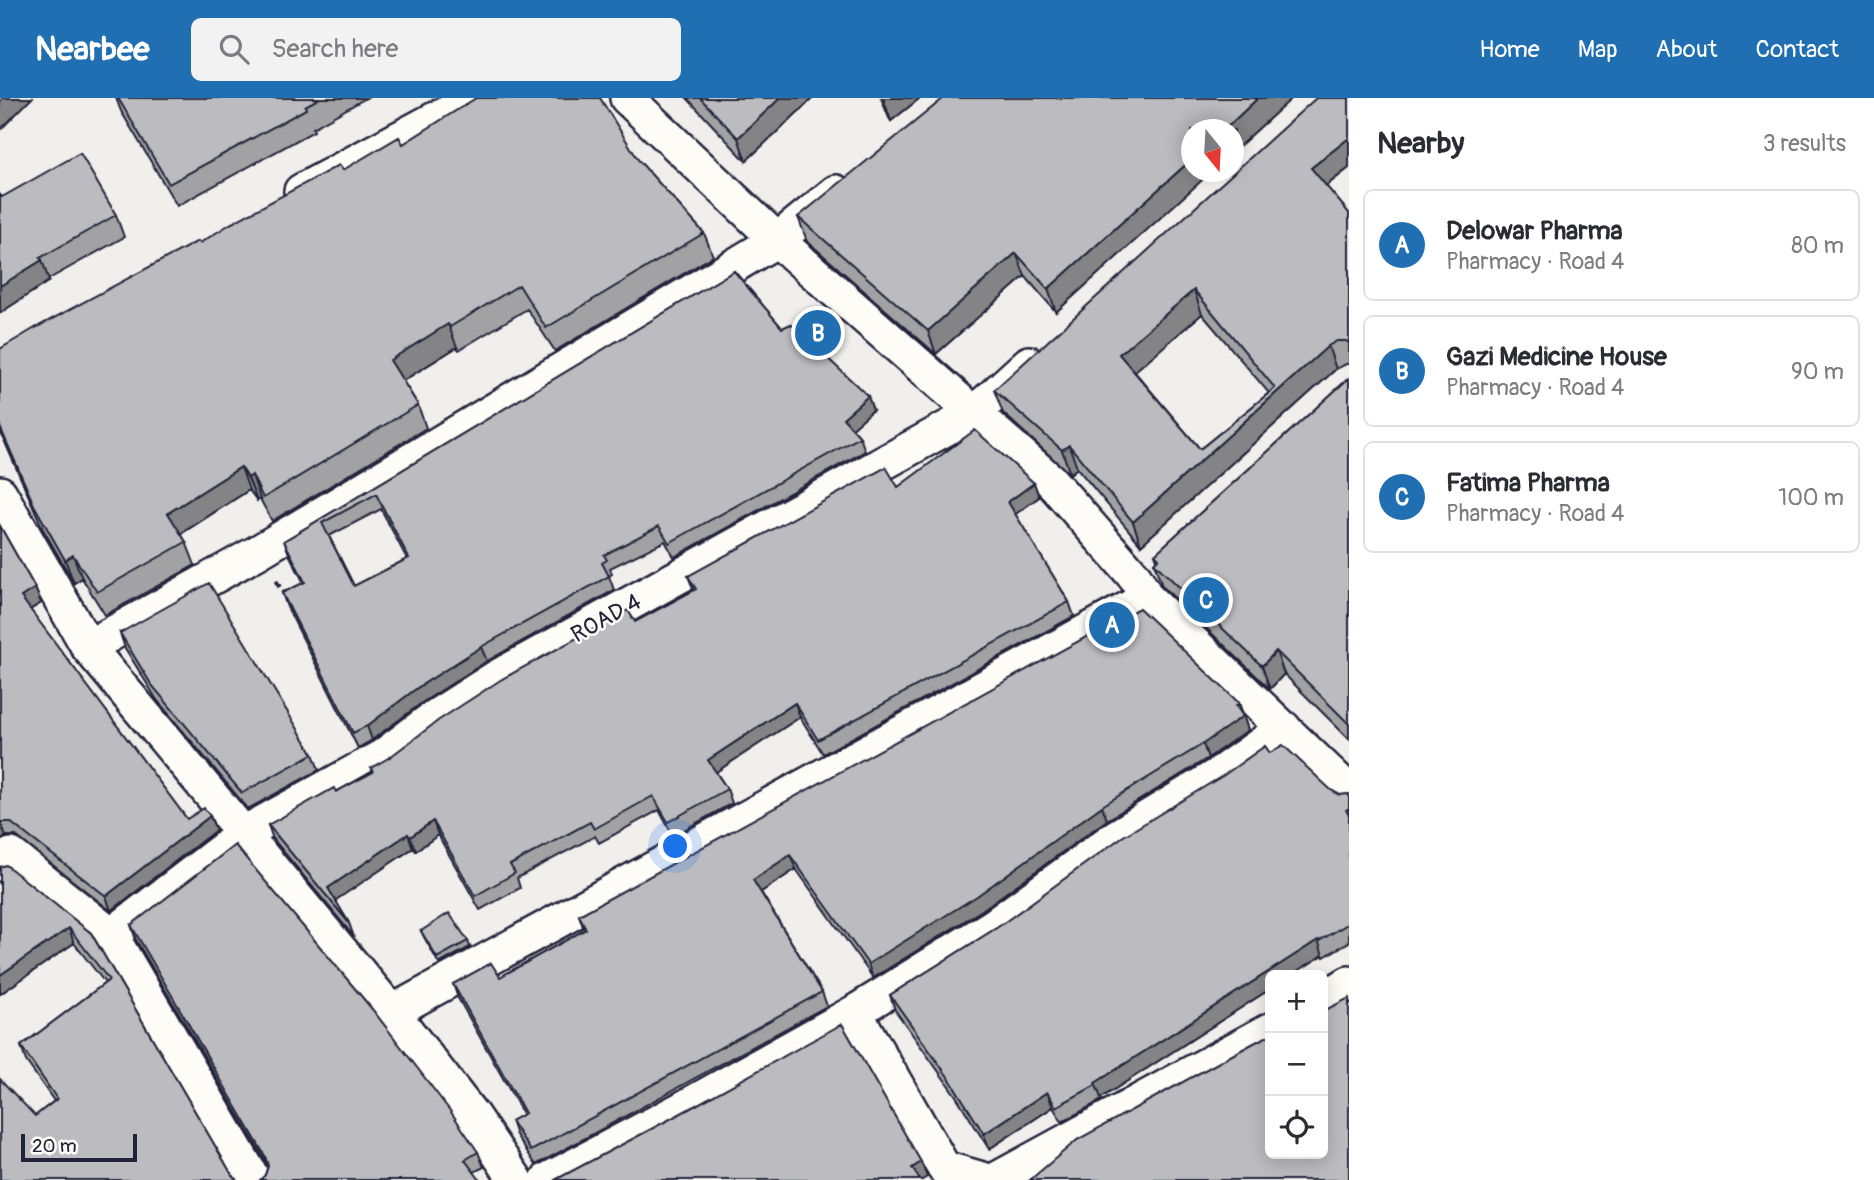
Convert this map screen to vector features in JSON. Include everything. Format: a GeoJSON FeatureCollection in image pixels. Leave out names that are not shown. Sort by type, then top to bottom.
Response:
{"type":"FeatureCollection","features":[{"type":"Feature","properties":{"kind":"street"},"geometry":{"type":"LineString","coordinates":[[280,203],[474,98]]}},
{"type":"Feature","properties":{"kind":"street"},"geometry":{"type":"LineString","coordinates":[[627,98],[777,240],[1050,480],[1146,578],[1284,728],[1347,783]]}},
{"type":"Feature","properties":{"kind":"street"},"geometry":{"type":"LineString","coordinates":[[88,647],[258,552],[777,240],[863,169]]}},
{"type":"Feature","properties":{"kind":"street","name":"ROAD 4"},"geometry":{"type":"LineString","coordinates":[[111,935],[244,833],[383,756],[433,718],[497,677],[974,413],[1056,339]]}},
{"type":"Feature","properties":{"kind":"street"},"geometry":{"type":"LineString","coordinates":[[0,493],[88,647],[391,1012],[472,1115],[516,1180]]}},
{"type":"Feature","properties":{"kind":"street"},"geometry":{"type":"LineString","coordinates":[[391,1012],[1146,578]]}},
{"type":"Feature","properties":{"kind":"street"},"geometry":{"type":"LineString","coordinates":[[547,1180],[855,1012],[993,926],[1117,836],[1219,774],[1284,728]]}},
{"type":"Feature","properties":{"kind":"street"},"geometry":{"type":"LineString","coordinates":[[0,864],[11,855],[111,935],[254,1180]]}},
{"type":"Feature","properties":{"kind":"street"},"geometry":{"type":"LineString","coordinates":[[1328,996],[1349,983]]}},
{"type":"Feature","properties":{"kind":"street"},"geometry":{"type":"LineString","coordinates":[[855,1012],[944,1168],[986,1180]]}},
{"type":"Feature","properties":{"kind":"street"},"geometry":{"type":"LineString","coordinates":[[995,1180],[1265,1033]]}},
{"type":"Feature","properties":{"kind":"path"},"geometry":{"type":"LineString","coordinates":[[258,552],[293,608]]}},
{"type":"Feature","properties":{"kind":"building"},"geometry":{"type":"Polygon","coordinates":[[[118,98],[320,98],[305,106],[306,109],[169,184],[118,98]]]}},
{"type":"Feature","properties":{"kind":"building"},"geometry":{"type":"Polygon","coordinates":[[[476,98],[600,98],[639,161],[704,233],[546,328],[519,285],[450,327],[448,324],[390,360],[418,405],[263,498],[252,475],[248,478],[241,467],[168,513],[186,542],[97,592],[73,555],[65,560],[34,505],[0,427],[0,349],[198,241],[200,243],[339,165],[343,170],[399,137],[403,144],[476,98]]]}},
{"type":"Feature","properties":{"kind":"building"},"geometry":{"type":"Polygon","coordinates":[[[700,98],[780,98],[738,138],[700,98]]]}},
{"type":"Feature","properties":{"kind":"building"},"geometry":{"type":"Polygon","coordinates":[[[944,98],[1258,98],[1236,119],[1181,119],[1181,169],[1048,289],[1016,253],[928,331],[798,217],[944,98]]]}},
{"type":"Feature","properties":{"kind":"building"},"geometry":{"type":"Polygon","coordinates":[[[1316,98],[1349,98],[1349,138],[1311,168],[1349,213],[1349,343],[1337,341],[1328,346],[1133,522],[1069,445],[1062,450],[994,390],[1223,182],[1244,182],[1244,163],[1316,98]],[[1194,290],[1119,354],[1200,449],[1275,388],[1194,290]]]}},
{"type":"Feature","properties":{"kind":"building"},"geometry":{"type":"Polygon","coordinates":[[[80,153],[116,215],[40,258],[42,260],[0,286],[0,195],[2,197],[80,153]]]}},
{"type":"Feature","properties":{"kind":"building"},"geometry":{"type":"Polygon","coordinates":[[[734,271],[782,328],[791,324],[868,396],[843,418],[860,437],[669,543],[659,526],[604,555],[607,560],[602,563],[609,576],[481,647],[353,733],[282,593],[305,582],[284,541],[734,271]],[[376,494],[322,523],[354,586],[409,558],[376,494]]]}},
{"type":"Feature","properties":{"kind":"building"},"geometry":{"type":"Polygon","coordinates":[[[1349,378],[1349,724],[1276,651],[1262,666],[1154,563],[1159,558],[1155,554],[1349,378]]]}},
{"type":"Feature","properties":{"kind":"building"},"geometry":{"type":"Polygon","coordinates":[[[975,430],[1034,483],[1008,502],[1069,602],[818,740],[795,703],[708,760],[727,789],[668,822],[653,796],[594,829],[590,822],[510,865],[515,873],[475,896],[433,821],[410,837],[408,834],[328,888],[349,923],[268,825],[334,788],[336,792],[373,772],[371,768],[502,679],[628,610],[635,622],[696,589],[688,576],[886,467],[898,487],[975,430]]]}},
{"type":"Feature","properties":{"kind":"building"},"geometry":{"type":"Polygon","coordinates":[[[0,526],[35,588],[21,597],[187,819],[204,808],[210,816],[106,896],[10,822],[0,822],[0,526]]]}},
{"type":"Feature","properties":{"kind":"building"},"geometry":{"type":"Polygon","coordinates":[[[209,583],[313,754],[242,793],[151,684],[120,633],[209,583]]]}},
{"type":"Feature","properties":{"kind":"building"},"geometry":{"type":"Polygon","coordinates":[[[1139,608],[1239,703],[1236,706],[1243,716],[1102,806],[977,896],[868,964],[790,855],[753,880],[822,992],[531,1151],[511,1121],[525,1113],[453,984],[491,963],[500,977],[586,929],[579,915],[1139,608]]]}},
{"type":"Feature","properties":{"kind":"building"},"geometry":{"type":"Polygon","coordinates":[[[1283,745],[1331,790],[1340,795],[1349,794],[1349,808],[1346,810],[1349,815],[1349,923],[1271,970],[1265,970],[1265,974],[1095,1083],[1096,1085],[1056,1107],[1047,1092],[984,1134],[951,1081],[890,995],[998,927],[1122,837],[1224,775],[1265,746],[1270,753],[1283,745]]]}},
{"type":"Feature","properties":{"kind":"building"},"geometry":{"type":"Polygon","coordinates":[[[235,845],[372,1009],[451,1112],[478,1152],[465,1160],[480,1180],[260,1180],[268,1166],[265,1156],[131,925],[235,845]]]}},
{"type":"Feature","properties":{"kind":"building"},"geometry":{"type":"Polygon","coordinates":[[[6,865],[91,933],[237,1180],[0,1180],[0,1079],[35,1116],[57,1099],[21,1046],[109,980],[69,928],[0,975],[0,867],[6,865]]]}},
{"type":"Feature","properties":{"kind":"building"},"geometry":{"type":"Polygon","coordinates":[[[449,913],[468,941],[437,958],[421,931],[449,913]]]}},
{"type":"Feature","properties":{"kind":"building"},"geometry":{"type":"Polygon","coordinates":[[[1349,998],[1349,1180],[1030,1180],[1077,1140],[1265,1038],[1265,1159],[1328,1159],[1328,1008],[1349,998]]]}},
{"type":"Feature","properties":{"kind":"building"},"geometry":{"type":"Polygon","coordinates":[[[842,1024],[921,1162],[912,1168],[920,1180],[555,1180],[689,1109],[842,1024]]]}},
{"type":"Feature","properties":{"kind":"place","name":"Gazi Medicine House"},"geometry":{"type":"Point","coordinates":[818,333]}},
{"type":"Feature","properties":{"kind":"place","name":"Fatima Pharma"},"geometry":{"type":"Point","coordinates":[1206,600]}},
{"type":"Feature","properties":{"kind":"place","name":"Delowar Pharma"},"geometry":{"type":"Point","coordinates":[1112,625]}}]}
